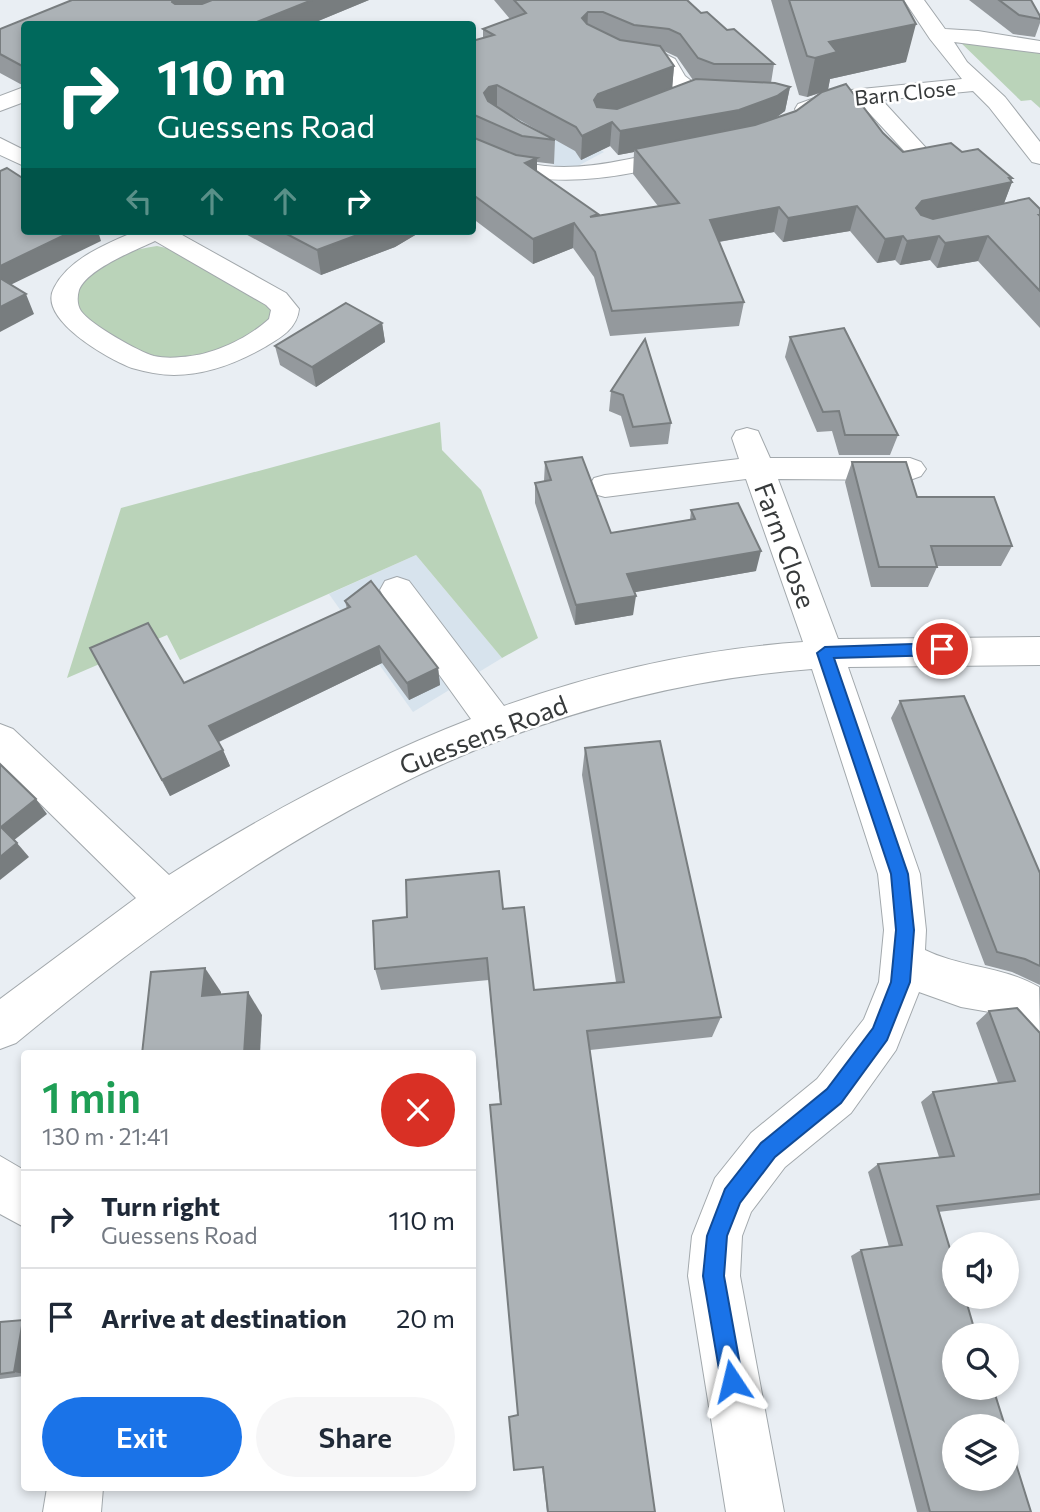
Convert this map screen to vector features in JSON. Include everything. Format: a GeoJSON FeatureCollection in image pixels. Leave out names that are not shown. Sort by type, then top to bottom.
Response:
{"type":"FeatureCollection","features":[{"type":"Feature","properties":{"kind":"street"},"geometry":{"type":"LineString","coordinates":[[914,0],[960,66],[997,102],[1040,157]]}},
{"type":"Feature","properties":{"kind":"street"},"geometry":{"type":"LineString","coordinates":[[937,35],[978,37],[1040,47]]}},
{"type":"Feature","properties":{"kind":"street"},"geometry":{"type":"LineString","coordinates":[[616,51],[628,57],[658,58],[668,63],[673,78],[691,93],[717,98],[753,97]]}},
{"type":"Feature","properties":{"kind":"street","name":"Barn Close"},"geometry":{"type":"LineString","coordinates":[[793,110],[831,99],[980,84]]}},
{"type":"Feature","properties":{"kind":"street"},"geometry":{"type":"LineString","coordinates":[[667,102],[691,93]]}},
{"type":"Feature","properties":{"kind":"street"},"geometry":{"type":"LineString","coordinates":[[0,104],[21,94]]}},
{"type":"Feature","properties":{"kind":"street"},"geometry":{"type":"LineString","coordinates":[[866,96],[915,149]]}},
{"type":"Feature","properties":{"kind":"street"},"geometry":{"type":"LineString","coordinates":[[0,145],[21,157]]}},
{"type":"Feature","properties":{"kind":"street"},"geometry":{"type":"LineString","coordinates":[[476,149],[489,159],[517,170],[573,174],[702,151]]}},
{"type":"Feature","properties":{"kind":"street"},"geometry":{"type":"LineString","coordinates":[[554,152],[566,158],[573,174]]}},
{"type":"Feature","properties":{"kind":"street"},"geometry":{"type":"LineString","coordinates":[[147,235],[93,263],[75,278],[66,290],[64,300],[68,312],[77,323],[140,361],[182,366],[206,363],[233,354],[279,326],[285,318],[285,309],[275,299],[162,235]]}},
{"type":"Feature","properties":{"kind":"street"},"geometry":{"type":"LineString","coordinates":[[605,486],[714,471],[752,453],[910,469]]}},
{"type":"Feature","properties":{"kind":"street","name":"Farm Close"},"geometry":{"type":"LineString","coordinates":[[752,453],[825,653],[899,874],[905,930],[901,982],[880,1034],[834,1096],[768,1150],[733,1196],[717,1236],[714,1276],[755,1512]]}},
{"type":"Feature","properties":{"kind":"street"},"geometry":{"type":"LineString","coordinates":[[397,590],[497,725]]}},
{"type":"Feature","properties":{"kind":"street","name":"Guessens Road"},"geometry":{"type":"LineString","coordinates":[[0,1027],[87,956],[229,857],[310,810],[400,764],[497,725],[620,685],[697,668],[825,653],[942,649],[1040,651]]}},
{"type":"Feature","properties":{"kind":"street"},"geometry":{"type":"LineString","coordinates":[[0,740],[166,900]]}},
{"type":"Feature","properties":{"kind":"street"},"geometry":{"type":"LineString","coordinates":[[902,961],[944,981],[973,989],[1009,993],[1020,998],[1034,1012],[1040,1026]]}},
{"type":"Feature","properties":{"kind":"street"},"geometry":{"type":"LineString","coordinates":[[0,1181],[21,1199]]}},
{"type":"Feature","properties":{"kind":"street"},"geometry":{"type":"LineString","coordinates":[[72,1512],[75,1491]]}},
{"type":"Feature","properties":{"kind":"shaded area"},"geometry":{"type":"Polygon","coordinates":[[[529,104],[563,130],[604,152],[576,167],[560,168],[476,126],[476,123],[529,104]]]}},
{"type":"Feature","properties":{"kind":"shaded area"},"geometry":{"type":"Polygon","coordinates":[[[416,555],[502,658],[413,712],[329,594],[416,555]]]}},
{"type":"Feature","properties":{"kind":"green space"},"geometry":{"type":"Polygon","coordinates":[[[958,40],[1040,50],[1040,108],[1031,100],[1021,101],[958,40]]]}},
{"type":"Feature","properties":{"kind":"green space"},"geometry":{"type":"Polygon","coordinates":[[[157,246],[171,249],[265,302],[271,310],[268,324],[212,353],[183,359],[167,359],[143,353],[87,320],[75,300],[86,278],[119,256],[157,246]]]}},
{"type":"Feature","properties":{"kind":"green space"},"geometry":{"type":"Polygon","coordinates":[[[440,422],[442,450],[481,490],[538,638],[502,658],[416,555],[180,660],[167,635],[67,678],[121,508],[440,422]]]}},
{"type":"Feature","properties":{"kind":"building"},"geometry":{"type":"Polygon","coordinates":[[[72,0],[173,0],[175,4],[202,4],[212,0],[312,0],[260,21],[21,21],[21,65],[0,54],[0,29],[72,0]]]}},
{"type":"Feature","properties":{"kind":"building"},"geometry":{"type":"Polygon","coordinates":[[[514,0],[687,0],[701,13],[707,12],[727,30],[734,29],[774,64],[714,64],[698,58],[680,34],[669,29],[634,25],[603,12],[588,12],[582,18],[587,24],[620,40],[660,46],[674,66],[598,94],[594,100],[597,107],[617,109],[696,79],[775,83],[790,87],[777,96],[739,110],[620,131],[612,122],[582,136],[576,127],[497,85],[489,87],[484,93],[488,101],[555,140],[522,136],[476,116],[476,40],[494,35],[483,29],[526,13],[514,0]]]}},
{"type":"Feature","properties":{"kind":"building"},"geometry":{"type":"Polygon","coordinates":[[[789,0],[903,0],[916,24],[829,42],[837,52],[815,58],[807,56],[789,0]]]}},
{"type":"Feature","properties":{"kind":"building"},"geometry":{"type":"Polygon","coordinates":[[[999,0],[1031,0],[1040,19],[1019,15],[999,0]]]}},
{"type":"Feature","properties":{"kind":"building"},"geometry":{"type":"Polygon","coordinates":[[[846,84],[883,133],[903,152],[951,143],[962,152],[978,149],[1012,178],[1009,178],[1012,182],[922,201],[916,208],[921,215],[933,219],[1029,198],[1040,209],[1040,291],[988,236],[945,243],[939,236],[907,241],[903,236],[885,239],[857,206],[788,218],[779,207],[710,220],[744,302],[612,311],[595,252],[574,223],[533,239],[476,197],[476,139],[516,155],[537,158],[525,163],[598,214],[590,217],[679,203],[635,149],[755,125],[796,111],[822,92],[846,84]]]}},
{"type":"Feature","properties":{"kind":"building"},"geometry":{"type":"Polygon","coordinates":[[[7,168],[21,177],[21,235],[65,235],[0,266],[0,171],[7,168]]]}},
{"type":"Feature","properties":{"kind":"building"},"geometry":{"type":"Polygon","coordinates":[[[289,235],[357,235],[317,250],[289,235]]]}},
{"type":"Feature","properties":{"kind":"building"},"geometry":{"type":"Polygon","coordinates":[[[0,278],[26,294],[0,307],[0,278]]]}},
{"type":"Feature","properties":{"kind":"building"},"geometry":{"type":"Polygon","coordinates":[[[346,303],[382,323],[312,367],[275,346],[346,303]]]}},
{"type":"Feature","properties":{"kind":"building"},"geometry":{"type":"Polygon","coordinates":[[[844,328],[898,435],[845,435],[839,411],[823,412],[790,337],[844,328]]]}},
{"type":"Feature","properties":{"kind":"building"},"geometry":{"type":"Polygon","coordinates":[[[645,339],[671,423],[633,427],[623,395],[611,391],[645,339]]]}},
{"type":"Feature","properties":{"kind":"building"},"geometry":{"type":"Polygon","coordinates":[[[582,457],[611,533],[695,519],[691,510],[738,503],[761,551],[627,574],[636,596],[576,605],[535,483],[551,480],[545,462],[582,457]]]}},
{"type":"Feature","properties":{"kind":"building"},"geometry":{"type":"Polygon","coordinates":[[[852,462],[906,462],[917,497],[994,497],[1012,546],[931,546],[937,567],[879,567],[852,462]]]}},
{"type":"Feature","properties":{"kind":"building"},"geometry":{"type":"Polygon","coordinates":[[[371,581],[438,668],[407,683],[379,646],[209,726],[223,750],[162,780],[90,648],[148,623],[184,683],[350,607],[345,601],[371,581]]]}},
{"type":"Feature","properties":{"kind":"building"},"geometry":{"type":"Polygon","coordinates":[[[964,696],[1040,873],[1040,966],[997,952],[900,701],[964,696]]]}},
{"type":"Feature","properties":{"kind":"building"},"geometry":{"type":"Polygon","coordinates":[[[660,741],[721,1017],[587,1031],[655,1512],[548,1512],[543,1467],[514,1470],[509,1417],[518,1415],[490,1105],[501,1104],[487,958],[375,969],[373,921],[407,917],[406,880],[499,871],[503,909],[524,907],[534,990],[624,982],[585,748],[660,741]]]}},
{"type":"Feature","properties":{"kind":"building"},"geometry":{"type":"Polygon","coordinates":[[[0,764],[36,799],[1,827],[17,843],[0,857],[0,764]]]}},
{"type":"Feature","properties":{"kind":"building"},"geometry":{"type":"Polygon","coordinates":[[[205,968],[202,996],[248,992],[244,1050],[142,1050],[151,972],[205,968]]]}},
{"type":"Feature","properties":{"kind":"building"},"geometry":{"type":"Polygon","coordinates":[[[1017,1008],[1040,1033],[1040,1194],[937,1206],[945,1232],[942,1232],[942,1309],[968,1309],[973,1323],[942,1323],[942,1400],[997,1400],[1001,1414],[942,1414],[942,1491],[1019,1491],[1019,1474],[1031,1512],[930,1512],[861,1250],[902,1245],[878,1164],[954,1156],[933,1092],[1015,1081],[989,1011],[1017,1008]]]}},
{"type":"Feature","properties":{"kind":"building"},"geometry":{"type":"Polygon","coordinates":[[[21,1320],[14,1372],[0,1374],[0,1322],[21,1320]]]}},
{"type":"Feature","properties":{"kind":"route"},"geometry":{"type":"LineString","coordinates":[[732,1381],[714,1276],[717,1236],[733,1196],[768,1150],[834,1096],[880,1034],[901,982],[905,930],[899,874],[825,653],[942,649]]}}]}
